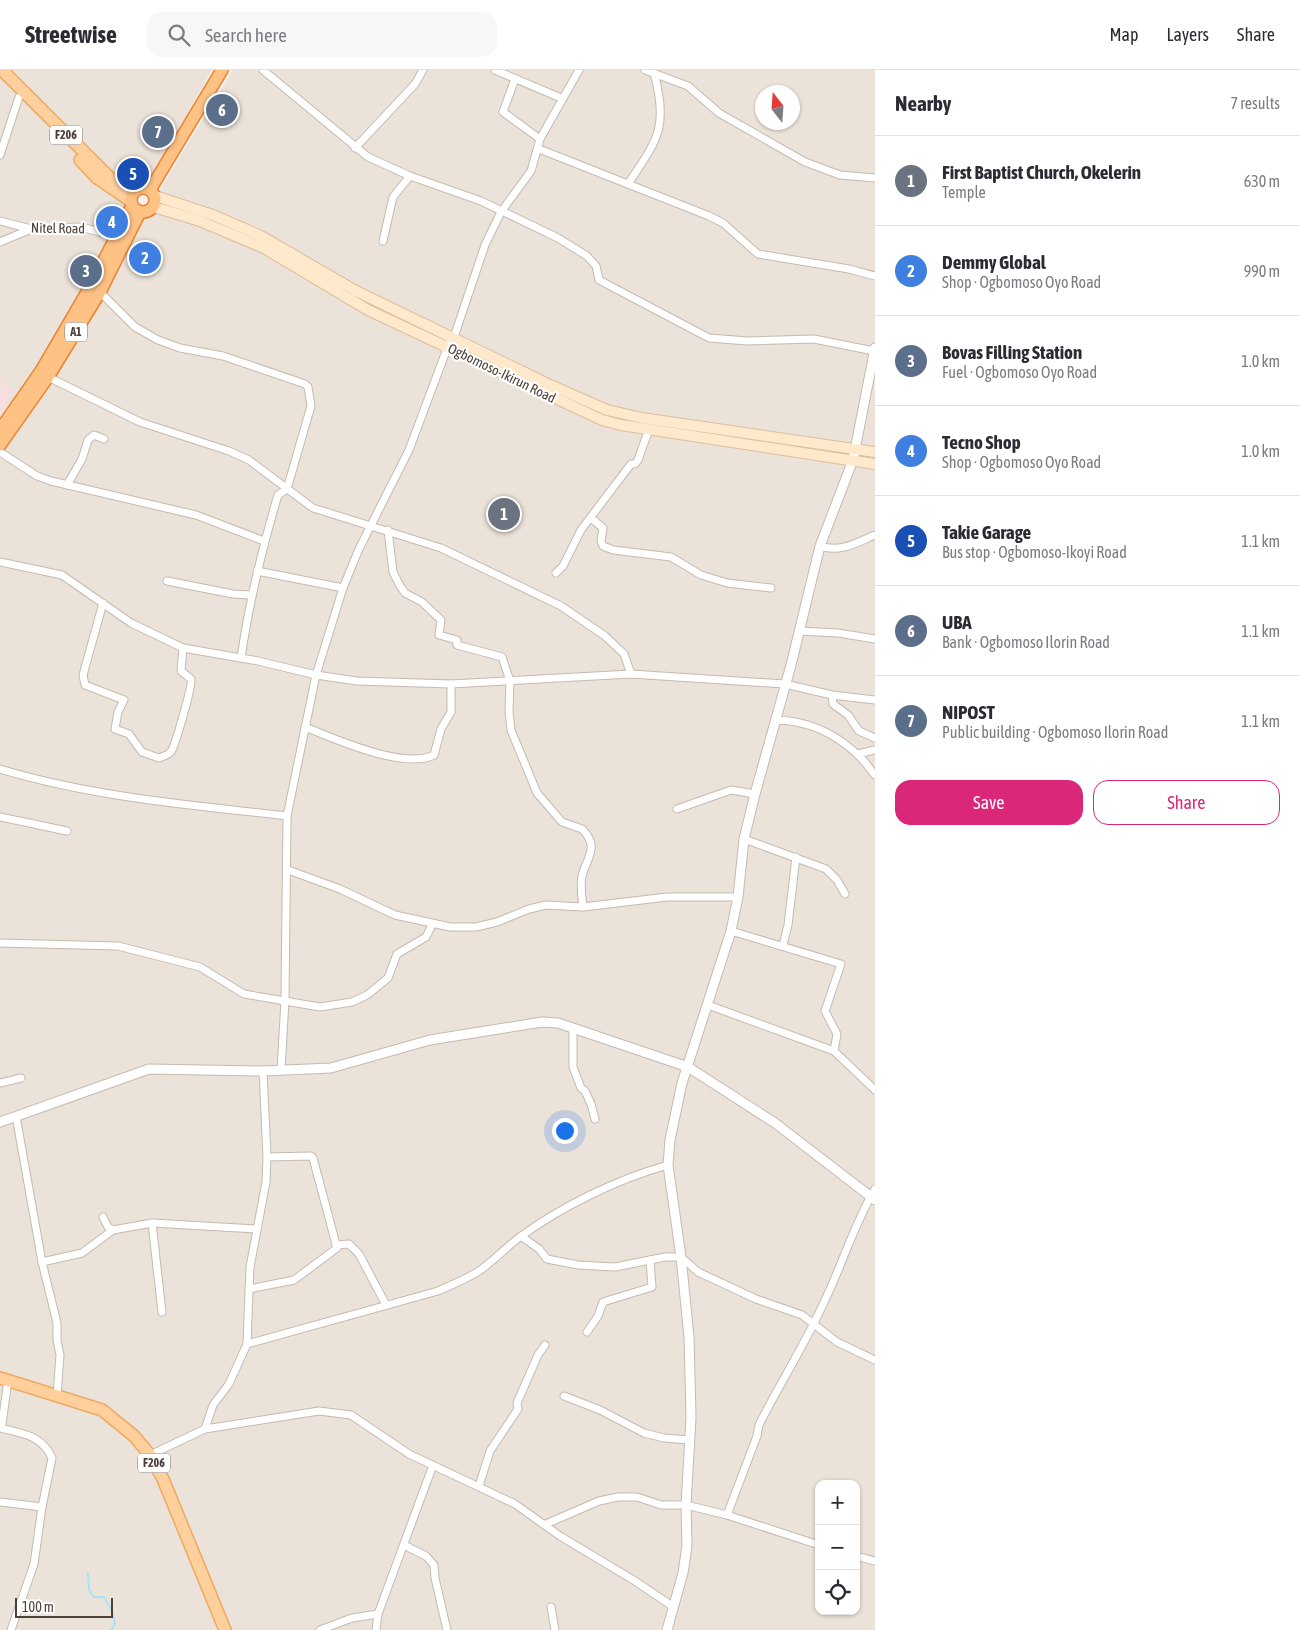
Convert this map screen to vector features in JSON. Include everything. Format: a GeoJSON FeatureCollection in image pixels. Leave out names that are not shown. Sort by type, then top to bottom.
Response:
{"type":"FeatureCollection","features":[{"type":"Feature","properties":{"kind":"highway"},"geometry":{"type":"LineString","coordinates":[[134,206],[148,212],[153,198],[222,70]]}},
{"type":"Feature","properties":{"kind":"highway"},"geometry":{"type":"LineString","coordinates":[[136,190],[144,187],[153,198]]}},
{"type":"Feature","properties":{"kind":"highway","name":"A1"},"geometry":{"type":"LineString","coordinates":[[0,445],[48,377],[100,292],[134,206],[136,190]]}},
{"type":"Feature","properties":{"kind":"highway","name":"A1"},"geometry":{"type":"LineString","coordinates":[[0,430],[41,371],[90,287],[115,236],[134,206]]}},
{"type":"Feature","properties":{"kind":"main road","name":"F206"},"geometry":{"type":"LineString","coordinates":[[7,74],[19,97],[98,178],[134,206]]}},
{"type":"Feature","properties":{"kind":"main road","name":"F206"},"geometry":{"type":"LineString","coordinates":[[7,74],[109,177],[118,183],[136,190]]}},
{"type":"Feature","properties":{"kind":"main road","name":"Ogbomoso-Ikirun Road"},"geometry":{"type":"LineString","coordinates":[[153,198],[212,215],[261,236],[356,291],[454,336],[548,384],[607,410],[642,418],[875,452]]}},
{"type":"Feature","properties":{"kind":"main road","name":"Ogbomoso-Ikirun Road"},"geometry":{"type":"LineString","coordinates":[[153,198],[256,245],[361,306],[588,414],[621,425],[875,464]]}},
{"type":"Feature","properties":{"kind":"main road","name":"F206"},"geometry":{"type":"LineString","coordinates":[[4,1379],[102,1410],[120,1423],[150,1455],[190,1541],[225,1630]]}},
{"type":"Feature","properties":{"kind":"street"},"geometry":{"type":"LineString","coordinates":[[263,70],[354,148],[368,157],[410,176],[482,201],[500,212],[572,246],[596,266],[599,280],[708,338],[748,341],[814,339],[875,350],[853,460],[820,546],[776,720],[755,794],[744,840],[738,897],[731,931],[674,1117],[668,1165],[690,1337],[689,1440],[685,1562],[667,1630]]}},
{"type":"Feature","properties":{"kind":"street"},"geometry":{"type":"LineString","coordinates":[[354,148],[415,84],[423,70]]}},
{"type":"Feature","properties":{"kind":"street"},"geometry":{"type":"LineString","coordinates":[[495,70],[561,98]]}},
{"type":"Feature","properties":{"kind":"street"},"geometry":{"type":"LineString","coordinates":[[282,1070],[288,870],[287,816],[316,675],[343,588],[408,450],[448,346],[454,336],[485,245],[500,212],[531,170],[539,149],[540,139],[561,98],[579,70]]}},
{"type":"Feature","properties":{"kind":"street"},"geometry":{"type":"LineString","coordinates":[[645,70],[688,86],[719,113],[805,162],[840,175],[875,178]]}},
{"type":"Feature","properties":{"kind":"street"},"geometry":{"type":"LineString","coordinates":[[628,184],[658,135],[660,122],[659,96],[654,73]]}},
{"type":"Feature","properties":{"kind":"street"},"geometry":{"type":"LineString","coordinates":[[515,79],[503,112],[540,139]]}},
{"type":"Feature","properties":{"kind":"street"},"geometry":{"type":"LineString","coordinates":[[0,155],[19,97]]}},
{"type":"Feature","properties":{"kind":"street"},"geometry":{"type":"LineString","coordinates":[[539,149],[723,223],[758,254],[849,269],[875,276]]}},
{"type":"Feature","properties":{"kind":"street"},"geometry":{"type":"LineString","coordinates":[[383,241],[393,197],[410,176]]}},
{"type":"Feature","properties":{"kind":"street","name":"Nitel Road"},"geometry":{"type":"LineString","coordinates":[[0,221],[32,229],[80,227],[115,236]]}},
{"type":"Feature","properties":{"kind":"street"},"geometry":{"type":"LineString","coordinates":[[0,242],[32,229]]}},
{"type":"Feature","properties":{"kind":"street"},"geometry":{"type":"LineString","coordinates":[[100,292],[136,327],[158,340],[180,348],[223,356],[305,384],[308,387],[311,406],[287,489],[278,495],[264,540],[251,595],[241,658]]}},
{"type":"Feature","properties":{"kind":"street"},"geometry":{"type":"LineString","coordinates":[[48,377],[140,422],[229,451],[249,460],[312,508],[372,525],[441,548],[561,606],[605,636],[624,654],[631,674]]}},
{"type":"Feature","properties":{"kind":"street"},"geometry":{"type":"LineString","coordinates":[[556,572],[563,566],[581,530],[630,464],[635,464],[638,460],[649,429]]}},
{"type":"Feature","properties":{"kind":"street"},"geometry":{"type":"LineString","coordinates":[[67,485],[82,459],[88,440],[94,435],[104,439]]}},
{"type":"Feature","properties":{"kind":"street"},"geometry":{"type":"LineString","coordinates":[[0,452],[37,476],[67,485],[196,515],[264,540]]}},
{"type":"Feature","properties":{"kind":"street"},"geometry":{"type":"LineString","coordinates":[[591,518],[603,528],[600,541],[608,548],[663,555],[685,564],[706,577],[727,583],[771,588]]}},
{"type":"Feature","properties":{"kind":"street"},"geometry":{"type":"LineString","coordinates":[[388,530],[393,572],[405,593],[418,599],[441,620],[439,635],[457,640],[457,645],[502,657],[510,681],[509,711],[511,730],[538,793],[562,822],[582,829],[589,840],[592,851],[582,878],[582,908]]}},
{"type":"Feature","properties":{"kind":"street"},"geometry":{"type":"LineString","coordinates":[[820,546],[831,550],[844,548],[875,535]]}},
{"type":"Feature","properties":{"kind":"street"},"geometry":{"type":"LineString","coordinates":[[0,562],[62,575],[131,623],[183,648],[241,658],[316,675],[357,681],[451,684],[631,674],[785,684],[832,695],[875,700]]}},
{"type":"Feature","properties":{"kind":"street"},"geometry":{"type":"LineString","coordinates":[[257,571],[343,588]]}},
{"type":"Feature","properties":{"kind":"street"},"geometry":{"type":"LineString","coordinates":[[167,581],[233,594],[251,595]]}},
{"type":"Feature","properties":{"kind":"street"},"geometry":{"type":"LineString","coordinates":[[103,603],[83,675],[85,685],[124,700],[118,712],[115,729],[129,734],[142,752],[159,758],[172,750],[181,724],[185,702],[193,684],[181,671],[183,648]]}},
{"type":"Feature","properties":{"kind":"street"},"geometry":{"type":"LineString","coordinates":[[799,631],[838,632],[875,639]]}},
{"type":"Feature","properties":{"kind":"street"},"geometry":{"type":"LineString","coordinates":[[305,727],[355,748],[415,760],[427,759],[434,755],[441,729],[451,712],[451,684]]}},
{"type":"Feature","properties":{"kind":"street"},"geometry":{"type":"LineString","coordinates":[[832,695],[833,704],[848,715],[859,731],[875,738]]}},
{"type":"Feature","properties":{"kind":"street"},"geometry":{"type":"LineString","coordinates":[[776,720],[798,721],[814,726],[858,754],[875,775]]}},
{"type":"Feature","properties":{"kind":"street"},"geometry":{"type":"LineString","coordinates":[[858,754],[875,750]]}},
{"type":"Feature","properties":{"kind":"street"},"geometry":{"type":"LineString","coordinates":[[0,769],[37,780],[90,791],[287,816]]}},
{"type":"Feature","properties":{"kind":"street"},"geometry":{"type":"LineString","coordinates":[[677,809],[731,790],[755,794]]}},
{"type":"Feature","properties":{"kind":"street"},"geometry":{"type":"LineString","coordinates":[[0,818],[67,831]]}},
{"type":"Feature","properties":{"kind":"street"},"geometry":{"type":"LineString","coordinates":[[744,840],[796,856],[826,869],[837,880],[845,894]]}},
{"type":"Feature","properties":{"kind":"street"},"geometry":{"type":"LineString","coordinates":[[783,945],[788,925],[796,856]]}},
{"type":"Feature","properties":{"kind":"street"},"geometry":{"type":"LineString","coordinates":[[288,870],[333,886],[395,914],[432,925],[476,927],[497,922],[529,909],[546,905],[582,908],[667,897],[738,897]]}},
{"type":"Feature","properties":{"kind":"street"},"geometry":{"type":"LineString","coordinates":[[0,944],[118,946],[200,967],[244,994],[285,1000],[304,1006],[320,1007],[360,999],[381,985],[394,968],[397,954],[426,936],[432,925]]}},
{"type":"Feature","properties":{"kind":"street"},"geometry":{"type":"LineString","coordinates":[[731,931],[842,964],[825,1011],[837,1034],[834,1051]]}},
{"type":"Feature","properties":{"kind":"street"},"geometry":{"type":"LineString","coordinates":[[708,1005],[834,1051],[875,1090]]}},
{"type":"Feature","properties":{"kind":"street"},"geometry":{"type":"LineString","coordinates":[[0,1122],[149,1069],[263,1071],[331,1068],[430,1040],[524,1023],[542,1022],[573,1028],[688,1067],[775,1123],[873,1195],[849,1240],[833,1284],[815,1323],[759,1425],[758,1436],[727,1515]]}},
{"type":"Feature","properties":{"kind":"street"},"geometry":{"type":"LineString","coordinates":[[573,1028],[573,1067],[581,1088],[586,1093],[591,1104],[595,1119]]}},
{"type":"Feature","properties":{"kind":"street"},"geometry":{"type":"LineString","coordinates":[[205,1429],[213,1404],[229,1384],[247,1344],[250,1267],[267,1157],[263,1071]]}},
{"type":"Feature","properties":{"kind":"street"},"geometry":{"type":"LineString","coordinates":[[0,1083],[21,1078]]}},
{"type":"Feature","properties":{"kind":"street"},"geometry":{"type":"LineString","coordinates":[[16,1116],[42,1262],[57,1323],[57,1340],[60,1356],[58,1396]]}},
{"type":"Feature","properties":{"kind":"street"},"geometry":{"type":"LineString","coordinates":[[249,1289],[294,1280],[337,1248],[313,1158],[311,1156],[267,1157]]}},
{"type":"Feature","properties":{"kind":"street"},"geometry":{"type":"LineString","coordinates":[[247,1344],[438,1291],[480,1270],[521,1236],[599,1190],[644,1172],[668,1165]]}},
{"type":"Feature","properties":{"kind":"street"},"geometry":{"type":"LineString","coordinates":[[103,1217],[108,1227],[113,1230]]}},
{"type":"Feature","properties":{"kind":"street"},"geometry":{"type":"LineString","coordinates":[[42,1262],[82,1252],[113,1230],[152,1223],[257,1229]]}},
{"type":"Feature","properties":{"kind":"street"},"geometry":{"type":"LineString","coordinates":[[152,1223],[162,1312]]}},
{"type":"Feature","properties":{"kind":"street"},"geometry":{"type":"LineString","coordinates":[[521,1236],[539,1249],[541,1254],[547,1259],[578,1265],[615,1267],[674,1256],[681,1257],[698,1272],[756,1299],[802,1316],[815,1323],[837,1342],[875,1360]]}},
{"type":"Feature","properties":{"kind":"street"},"geometry":{"type":"LineString","coordinates":[[336,1244],[349,1244],[360,1254],[386,1305]]}},
{"type":"Feature","properties":{"kind":"street"},"geometry":{"type":"LineString","coordinates":[[587,1332],[598,1316],[603,1302],[652,1288],[650,1260]]}},
{"type":"Feature","properties":{"kind":"street"},"geometry":{"type":"LineString","coordinates":[[479,1486],[490,1451],[518,1409],[517,1403],[538,1355],[545,1345]]}},
{"type":"Feature","properties":{"kind":"street"},"geometry":{"type":"LineString","coordinates":[[4,1379],[2,1424],[0,1427],[33,1436],[50,1452],[52,1458],[42,1507],[34,1564],[11,1630]]}},
{"type":"Feature","properties":{"kind":"street"},"geometry":{"type":"LineString","coordinates":[[564,1396],[600,1410],[644,1433],[664,1438],[689,1440]]}},
{"type":"Feature","properties":{"kind":"street"},"geometry":{"type":"LineString","coordinates":[[150,1455],[205,1429],[319,1411],[335,1411],[351,1415],[409,1454],[515,1504],[546,1524],[560,1536],[635,1580],[672,1606]]}},
{"type":"Feature","properties":{"kind":"street"},"geometry":{"type":"LineString","coordinates":[[376,1630],[378,1614],[433,1464]]}},
{"type":"Feature","properties":{"kind":"street"},"geometry":{"type":"LineString","coordinates":[[546,1524],[576,1509],[618,1497],[638,1497],[662,1505],[686,1505],[727,1515],[815,1544]]}},
{"type":"Feature","properties":{"kind":"street"},"geometry":{"type":"LineString","coordinates":[[0,1502],[42,1507]]}},
{"type":"Feature","properties":{"kind":"street"},"geometry":{"type":"LineString","coordinates":[[404,1545],[426,1556],[434,1565],[447,1630]]}},
{"type":"Feature","properties":{"kind":"street"},"geometry":{"type":"LineString","coordinates":[[860,1557],[875,1561]]}},
{"type":"Feature","properties":{"kind":"street"},"geometry":{"type":"LineString","coordinates":[[551,1607],[555,1630]]}},
{"type":"Feature","properties":{"kind":"street"},"geometry":{"type":"LineString","coordinates":[[320,1630],[352,1618],[378,1614]]}},
{"type":"Feature","properties":{"kind":"shaded area"},"geometry":{"type":"Polygon","coordinates":[[[0,70],[212,70],[72,314],[0,426],[0,70]]]}},
{"type":"Feature","properties":{"kind":"shaded area"},"geometry":{"type":"Polygon","coordinates":[[[233,70],[875,70],[875,1630],[0,1630],[0,451],[233,70]]]}},
{"type":"Feature","properties":{"kind":"shaded area"},"geometry":{"type":"Polygon","coordinates":[[[0,380],[14,390],[0,413],[0,380]]]}},
{"type":"Feature","properties":{"kind":"waterway"},"geometry":{"type":"LineString","coordinates":[[88,1573],[89,1590],[94,1597],[104,1597],[112,1610],[115,1624],[111,1630]]}},
{"type":"Feature","properties":{"kind":"place","name":"UBA"},"geometry":{"type":"Point","coordinates":[222,110]}},
{"type":"Feature","properties":{"kind":"place","name":"NIPOST"},"geometry":{"type":"Point","coordinates":[158,132]}},
{"type":"Feature","properties":{"kind":"place","name":"Takie Garage"},"geometry":{"type":"Point","coordinates":[133,174]}},
{"type":"Feature","properties":{"kind":"place","name":"Tecno Shop"},"geometry":{"type":"Point","coordinates":[112,222]}},
{"type":"Feature","properties":{"kind":"place","name":"Demmy Global"},"geometry":{"type":"Point","coordinates":[145,258]}},
{"type":"Feature","properties":{"kind":"place","name":"Bovas Filling Station"},"geometry":{"type":"Point","coordinates":[86,271]}},
{"type":"Feature","properties":{"kind":"place","name":"First Baptist Church, Okelerin"},"geometry":{"type":"Point","coordinates":[504,514]}}]}
